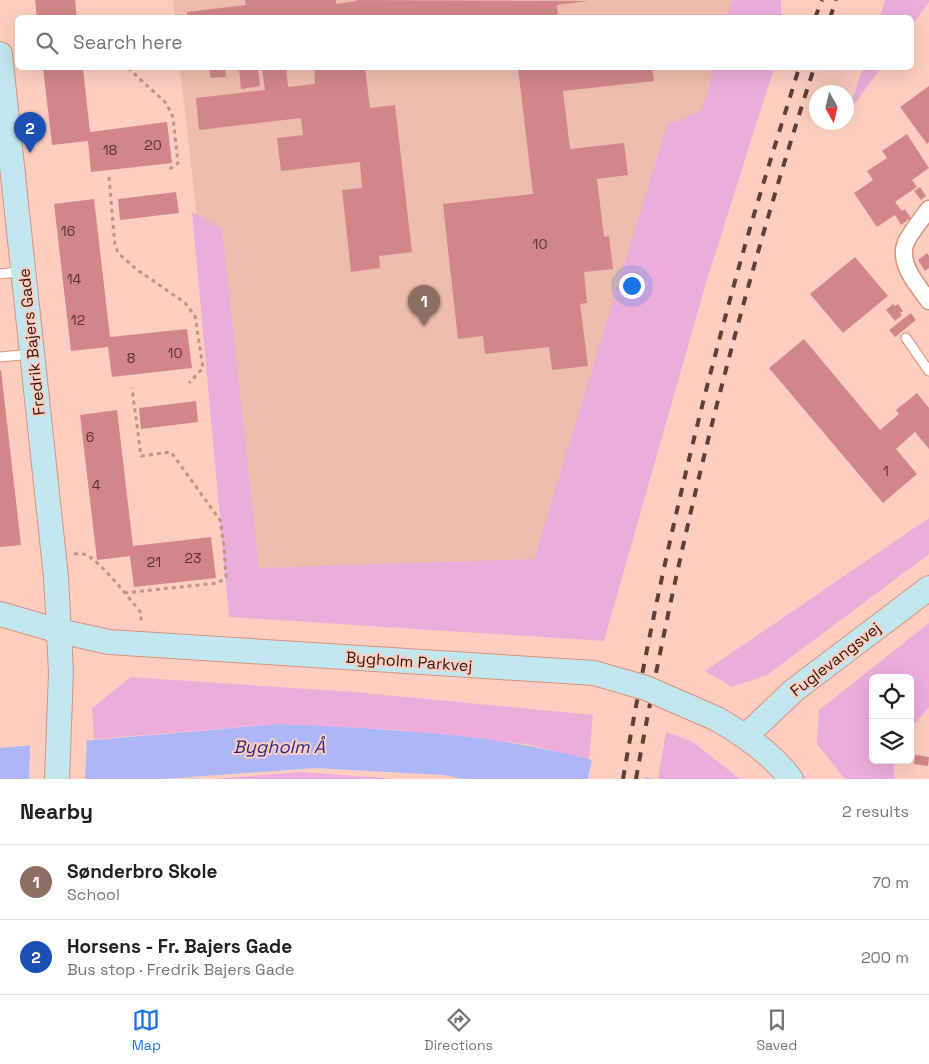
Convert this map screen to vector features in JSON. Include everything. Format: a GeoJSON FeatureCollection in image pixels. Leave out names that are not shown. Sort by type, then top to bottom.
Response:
{"type":"FeatureCollection","features":[{"type":"Feature","properties":{"kind":"street","name":"Fredrik Bajers Gade"},"geometry":{"type":"LineString","coordinates":[[0,54],[54,555],[62,672],[57,779]]}},
{"type":"Feature","properties":{"kind":"street"},"geometry":{"type":"LineString","coordinates":[[929,209],[905,244],[904,259],[911,276],[929,301]]}},
{"type":"Feature","properties":{"kind":"street","name":"Fuglevangsvej"},"geometry":{"type":"LineString","coordinates":[[746,736],[793,690],[929,588]]}},
{"type":"Feature","properties":{"kind":"street","name":"Bygholm Parkvej"},"geometry":{"type":"LineString","coordinates":[[0,614],[59,631],[108,642],[594,673],[646,688],[717,718],[746,736],[782,767],[791,779]]}},
{"type":"Feature","properties":{"kind":"lane"},"geometry":{"type":"LineString","coordinates":[[0,274],[24,272]]}},
{"type":"Feature","properties":{"kind":"lane"},"geometry":{"type":"LineString","coordinates":[[906,338],[929,371]]}},
{"type":"Feature","properties":{"kind":"lane"},"geometry":{"type":"LineString","coordinates":[[0,357],[32,354]]}},
{"type":"Feature","properties":{"kind":"path"},"geometry":{"type":"LineString","coordinates":[[130,70],[166,103],[173,117],[178,162],[167,171]]}},
{"type":"Feature","properties":{"kind":"path"},"geometry":{"type":"LineString","coordinates":[[109,177],[118,253],[136,269],[186,304],[195,316],[203,368],[189,383]]}},
{"type":"Feature","properties":{"kind":"path"},"geometry":{"type":"LineString","coordinates":[[124,593],[218,583],[226,576],[220,520],[206,500],[172,452],[141,456],[132,388]]}},
{"type":"Feature","properties":{"kind":"path"},"geometry":{"type":"LineString","coordinates":[[54,555],[88,555],[141,612],[140,644]]}},
{"type":"Feature","properties":{"kind":"shaded area"},"geometry":{"type":"Polygon","coordinates":[[[173,0],[746,0],[741,15],[175,15],[173,0]]]}},
{"type":"Feature","properties":{"kind":"shaded area"},"geometry":{"type":"Polygon","coordinates":[[[732,0],[781,0],[781,15],[728,15],[732,0]]]}},
{"type":"Feature","properties":{"kind":"shaded area"},"geometry":{"type":"Polygon","coordinates":[[[885,0],[929,0],[914,23],[914,15],[881,15],[885,0]]]}},
{"type":"Feature","properties":{"kind":"shaded area"},"geometry":{"type":"Polygon","coordinates":[[[180,70],[723,70],[552,585],[239,588],[180,70]]]}},
{"type":"Feature","properties":{"kind":"shaded area"},"geometry":{"type":"Polygon","coordinates":[[[713,70],[773,70],[705,286],[604,641],[229,617],[192,212],[222,228],[259,568],[534,559],[667,125],[702,110],[713,70]]]}},
{"type":"Feature","properties":{"kind":"shaded area"},"geometry":{"type":"Polygon","coordinates":[[[862,70],[880,70],[854,105],[854,94],[862,70]]]}},
{"type":"Feature","properties":{"kind":"shaded area"},"geometry":{"type":"Polygon","coordinates":[[[929,518],[929,554],[767,675],[732,687],[705,671],[929,518]]]}},
{"type":"Feature","properties":{"kind":"shaded area"},"geometry":{"type":"Polygon","coordinates":[[[929,623],[929,707],[914,724],[914,674],[869,674],[869,764],[894,764],[894,779],[845,779],[817,744],[819,710],[929,623]]]}},
{"type":"Feature","properties":{"kind":"shaded area"},"geometry":{"type":"Polygon","coordinates":[[[131,677],[354,692],[593,715],[589,760],[527,744],[400,730],[279,724],[94,739],[92,708],[131,677]]]}},
{"type":"Feature","properties":{"kind":"shaded area"},"geometry":{"type":"Polygon","coordinates":[[[666,732],[693,742],[740,779],[658,779],[666,732]]]}},
{"type":"Feature","properties":{"kind":"shaded area"},"geometry":{"type":"Polygon","coordinates":[[[301,772],[398,779],[215,779],[301,772]]]}},
{"type":"Feature","properties":{"kind":"water","name":"Bygholm Å"},"geometry":{"type":"Polygon","coordinates":[[[279,724],[421,732],[514,743],[561,752],[651,779],[466,779],[443,775],[315,768],[164,779],[0,779],[0,748],[279,724]]]}},
{"type":"Feature","properties":{"kind":"pier"},"geometry":{"type":"Polygon","coordinates":[[[87,737],[85,779],[29,779],[30,742],[87,737]]]}},
{"type":"Feature","properties":{"kind":"pier"},"geometry":{"type":"Polygon","coordinates":[[[592,758],[646,774],[645,779],[588,779],[592,758]]]}},
{"type":"Feature","properties":{"kind":"building"},"geometry":{"type":"Polygon","coordinates":[[[35,0],[75,0],[77,15],[37,15],[35,0]]]}},
{"type":"Feature","properties":{"kind":"building"},"geometry":{"type":"Polygon","coordinates":[[[245,0],[336,0],[336,4],[356,0],[589,1],[557,5],[558,15],[187,15],[187,12],[246,5],[245,0]]]}},
{"type":"Feature","properties":{"kind":"building"},"geometry":{"type":"Polygon","coordinates":[[[43,70],[83,70],[90,132],[167,122],[172,163],[91,172],[88,141],[52,145],[43,70]]]}},
{"type":"Feature","properties":{"kind":"building"},"geometry":{"type":"Polygon","coordinates":[[[209,70],[225,70],[226,77],[211,78],[209,70]]]}},
{"type":"Feature","properties":{"kind":"building"},"geometry":{"type":"Polygon","coordinates":[[[239,70],[258,70],[260,86],[241,89],[239,70]]]}},
{"type":"Feature","properties":{"kind":"building"},"geometry":{"type":"Polygon","coordinates":[[[262,70],[286,70],[288,87],[315,84],[314,70],[365,70],[370,108],[395,105],[412,252],[379,256],[380,268],[351,272],[342,190],[362,188],[360,162],[281,171],[277,138],[303,135],[301,118],[199,130],[196,98],[265,90],[262,70]]]}},
{"type":"Feature","properties":{"kind":"building"},"geometry":{"type":"Polygon","coordinates":[[[518,70],[652,70],[654,81],[563,91],[570,149],[624,143],[628,175],[597,179],[604,237],[609,236],[613,269],[584,272],[587,303],[580,304],[588,366],[552,370],[549,347],[485,354],[483,336],[458,339],[443,204],[533,194],[518,70]]]}},
{"type":"Feature","properties":{"kind":"building"},"geometry":{"type":"Polygon","coordinates":[[[929,86],[929,142],[927,144],[900,107],[929,86]]]}},
{"type":"Feature","properties":{"kind":"building"},"geometry":{"type":"Polygon","coordinates":[[[907,134],[929,168],[912,180],[917,187],[895,202],[902,211],[905,209],[911,218],[901,225],[895,215],[877,227],[854,193],[873,180],[867,171],[887,158],[882,151],[907,134]]]}},
{"type":"Feature","properties":{"kind":"building"},"geometry":{"type":"Polygon","coordinates":[[[920,187],[926,196],[921,200],[914,191],[920,187]]]}},
{"type":"Feature","properties":{"kind":"building"},"geometry":{"type":"Polygon","coordinates":[[[176,192],[179,213],[120,220],[118,199],[176,192]]]}},
{"type":"Feature","properties":{"kind":"building"},"geometry":{"type":"Polygon","coordinates":[[[94,199],[110,337],[187,329],[192,368],[112,377],[108,347],[71,351],[54,204],[94,199]]]}},
{"type":"Feature","properties":{"kind":"building"},"geometry":{"type":"Polygon","coordinates":[[[927,253],[929,256],[929,268],[925,271],[918,260],[927,253]]]}},
{"type":"Feature","properties":{"kind":"building"},"geometry":{"type":"Polygon","coordinates":[[[855,257],[888,296],[843,333],[810,294],[855,257]]]}},
{"type":"Feature","properties":{"kind":"building"},"geometry":{"type":"Polygon","coordinates":[[[893,304],[895,306],[898,304],[903,311],[900,313],[902,315],[895,321],[886,310],[893,304]]]}},
{"type":"Feature","properties":{"kind":"building"},"geometry":{"type":"Polygon","coordinates":[[[911,313],[916,320],[895,337],[889,330],[911,313]]]}},
{"type":"Feature","properties":{"kind":"building"},"geometry":{"type":"Polygon","coordinates":[[[804,339],[880,430],[899,414],[896,410],[917,393],[929,408],[929,449],[915,432],[896,449],[917,474],[883,503],[769,368],[804,339]]]}},
{"type":"Feature","properties":{"kind":"building"},"geometry":{"type":"Polygon","coordinates":[[[0,370],[21,545],[0,547],[0,370]]]}},
{"type":"Feature","properties":{"kind":"building"},"geometry":{"type":"Polygon","coordinates":[[[196,401],[198,422],[141,429],[139,408],[196,401]]]}},
{"type":"Feature","properties":{"kind":"building"},"geometry":{"type":"Polygon","coordinates":[[[117,410],[133,546],[211,537],[216,578],[134,587],[130,556],[97,560],[80,415],[117,410]]]}},
{"type":"Feature","properties":{"kind":"building"},"geometry":{"type":"Polygon","coordinates":[[[915,755],[929,757],[928,766],[914,764],[915,755]]]}},
{"type":"Feature","properties":{"kind":"railway"},"geometry":{"type":"LineString","coordinates":[[816,15],[822,0]]}},
{"type":"Feature","properties":{"kind":"railway"},"geometry":{"type":"LineString","coordinates":[[831,15],[836,0]]}},
{"type":"Feature","properties":{"kind":"railway"},"geometry":{"type":"LineString","coordinates":[[623,779],[660,588],[688,462],[744,248],[798,70]]}},
{"type":"Feature","properties":{"kind":"railway"},"geometry":{"type":"LineString","coordinates":[[636,779],[671,599],[713,420],[761,243],[813,70]]}},
{"type":"Feature","properties":{"kind":"place","name":"Horsens - Fr. Bajers Gade"},"geometry":{"type":"Point","coordinates":[30,153]}},
{"type":"Feature","properties":{"kind":"place","name":"Sønderbro Skole"},"geometry":{"type":"Point","coordinates":[424,326]}}]}
